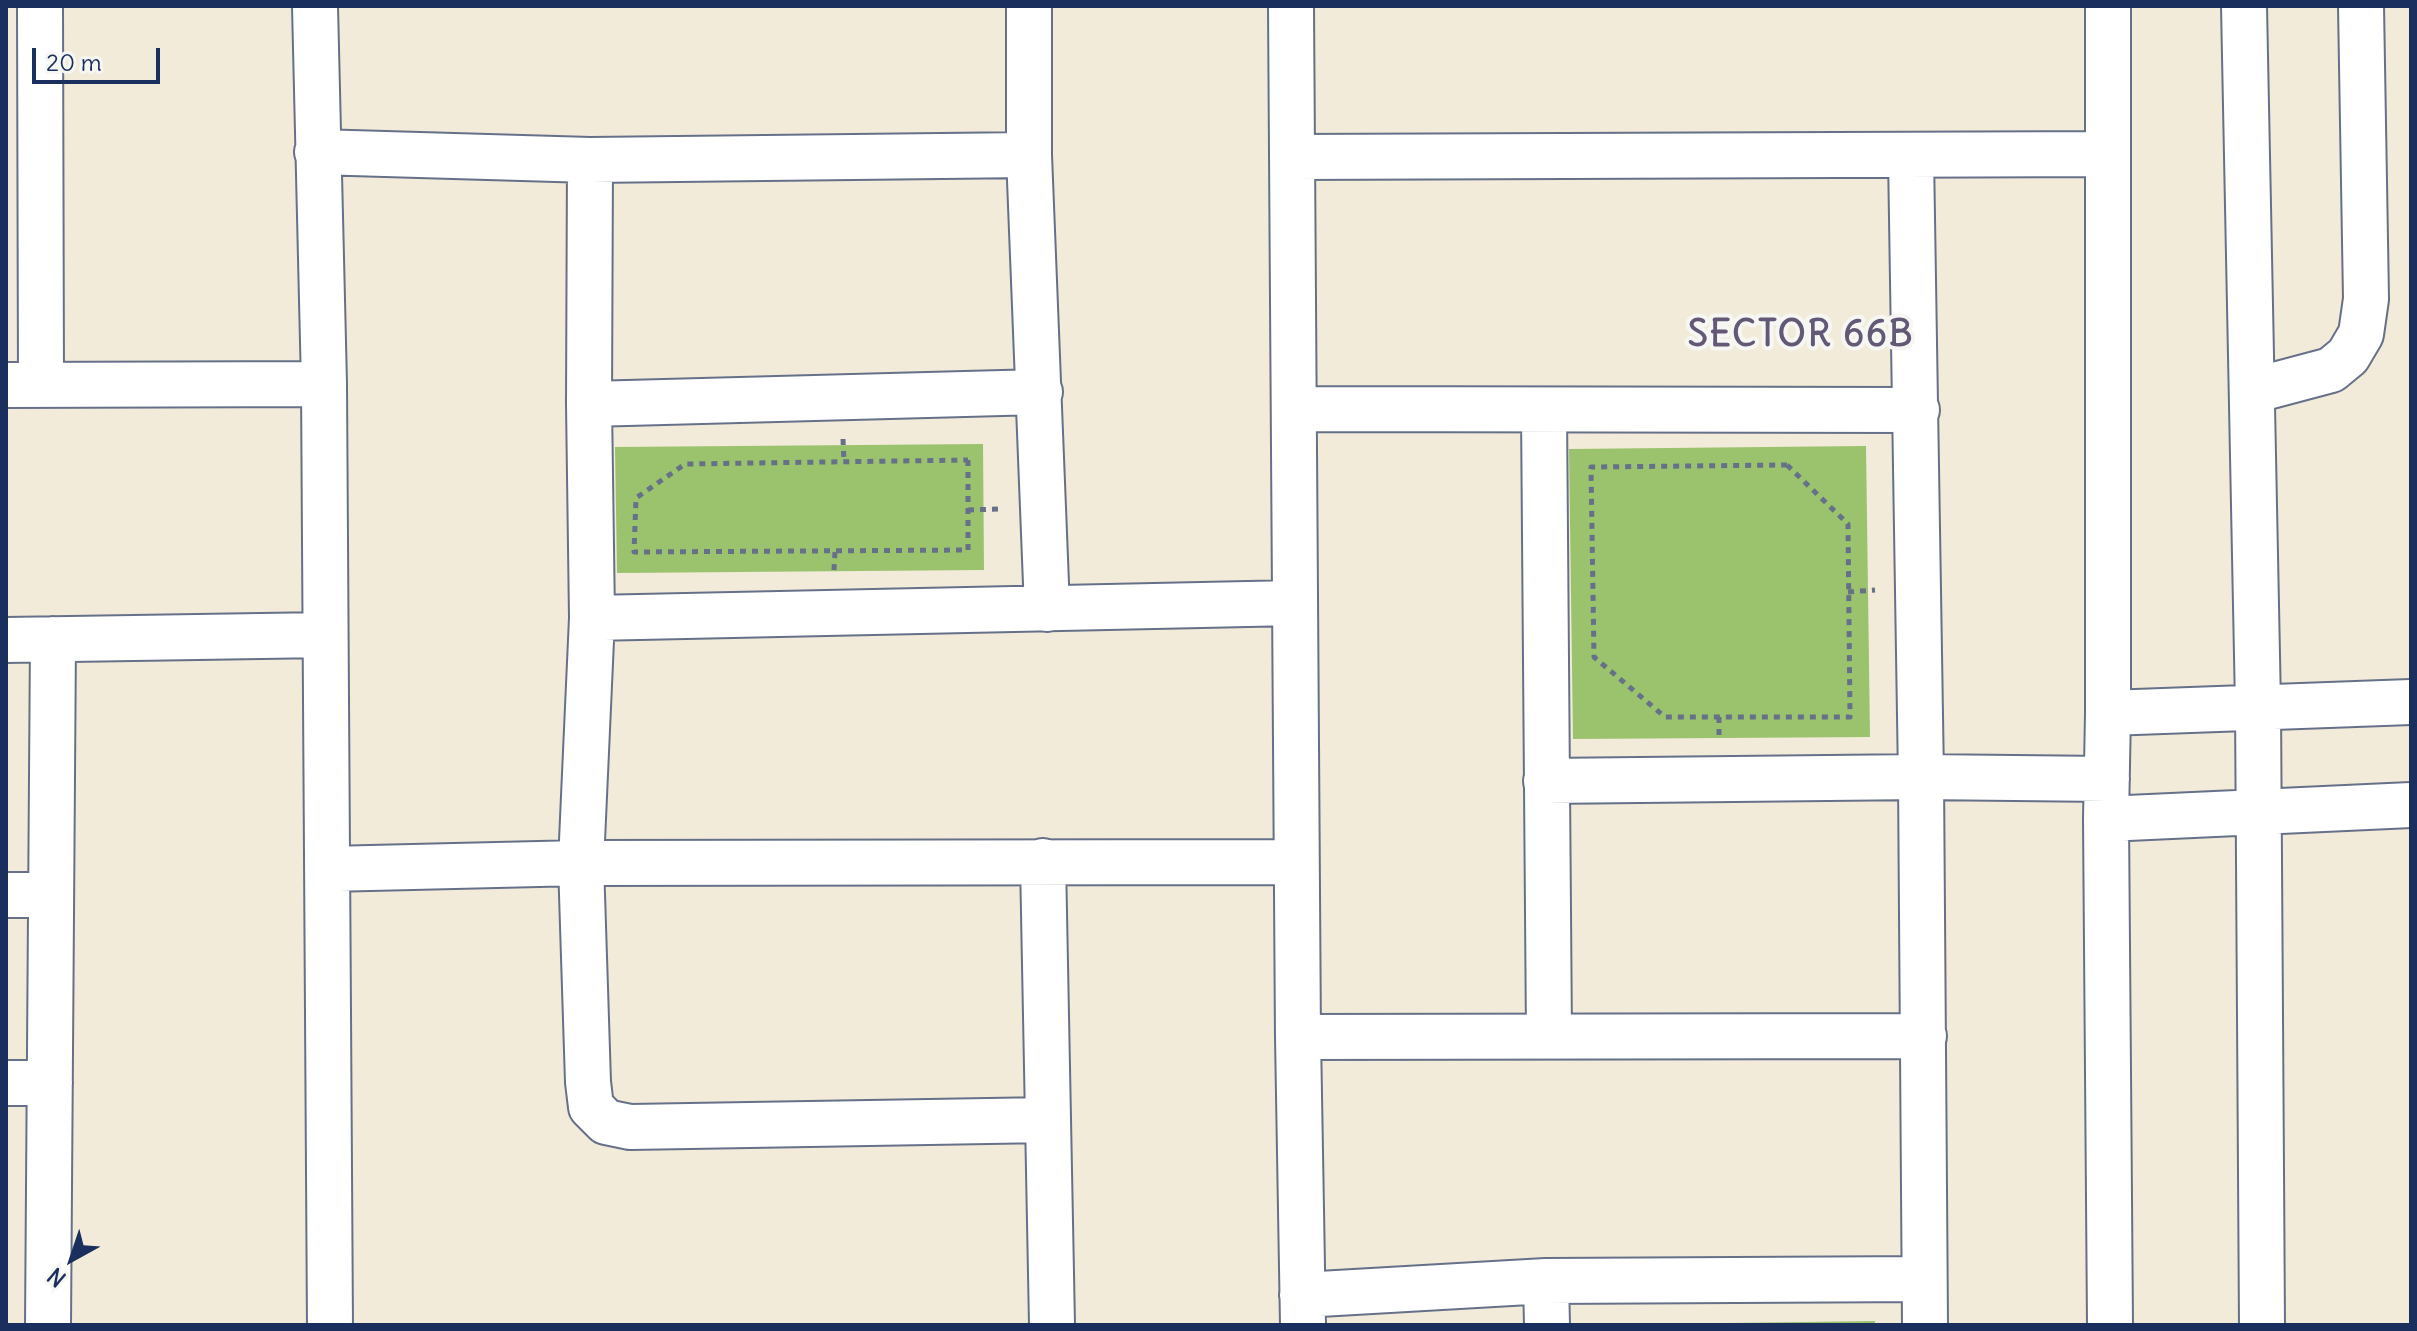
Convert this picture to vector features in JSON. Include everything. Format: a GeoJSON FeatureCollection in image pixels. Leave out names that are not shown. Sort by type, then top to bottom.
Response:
{"type":"FeatureCollection","features":[{"type":"Feature","properties":{"kind":"street"},"geometry":{"type":"LineString","coordinates":[[40,6],[23,148],[23,385],[324,384]]}},
{"type":"Feature","properties":{"kind":"street"},"geometry":{"type":"LineString","coordinates":[[315,6],[324,384],[330,1325]]}},
{"type":"Feature","properties":{"kind":"street"},"geometry":{"type":"LineString","coordinates":[[1029,6],[1029,155],[1047,609]]}},
{"type":"Feature","properties":{"kind":"street"},"geometry":{"type":"LineString","coordinates":[[1291,6],[1302,1310],[1546,1281],[1924,1279]]}},
{"type":"Feature","properties":{"kind":"street"},"geometry":{"type":"LineString","coordinates":[[2108,6],[2106,799],[2110,1325]]}},
{"type":"Feature","properties":{"kind":"street"},"geometry":{"type":"LineString","coordinates":[[2244,6],[2258,705],[2262,1325]]}},
{"type":"Feature","properties":{"kind":"street"},"geometry":{"type":"LineString","coordinates":[[2252,391],[2331,370],[2348,356],[2361,334],[2366,299],[2361,6]]}},
{"type":"Feature","properties":{"kind":"street"},"geometry":{"type":"LineString","coordinates":[[317,152],[590,160],[1029,155]]}},
{"type":"Feature","properties":{"kind":"street"},"geometry":{"type":"LineString","coordinates":[[1293,157],[2108,154]]}},
{"type":"Feature","properties":{"kind":"street"},"geometry":{"type":"LineString","coordinates":[[1911,156],[1917,410],[1925,1325]]}},
{"type":"Feature","properties":{"kind":"street"},"geometry":{"type":"LineString","coordinates":[[590,160],[592,618],[581,863],[591,1107],[606,1122],[630,1127],[1048,1120]]}},
{"type":"Feature","properties":{"kind":"street"},"geometry":{"type":"LineString","coordinates":[[589,404],[1040,392]]}},
{"type":"Feature","properties":{"kind":"street"},"geometry":{"type":"LineString","coordinates":[[1294,409],[1917,410]]}},
{"type":"Feature","properties":{"kind":"street"},"geometry":{"type":"LineString","coordinates":[[1544,410],[1549,1036]]}},
{"type":"Feature","properties":{"kind":"street"},"geometry":{"type":"LineString","coordinates":[[592,618],[1295,603]]}},
{"type":"Feature","properties":{"kind":"street"},"geometry":{"type":"LineString","coordinates":[[6,640],[325,635]]}},
{"type":"Feature","properties":{"kind":"street"},"geometry":{"type":"LineString","coordinates":[[48,1325],[53,639]]}},
{"type":"Feature","properties":{"kind":"street"},"geometry":{"type":"LineString","coordinates":[[2108,713],[2258,705],[2411,702]]}},
{"type":"Feature","properties":{"kind":"street"},"geometry":{"type":"LineString","coordinates":[[1546,781],[1921,777],[2106,799],[2258,811],[2411,805]]}},
{"type":"Feature","properties":{"kind":"street"},"geometry":{"type":"LineString","coordinates":[[1043,861],[1052,1325]]}},
{"type":"Feature","properties":{"kind":"street"},"geometry":{"type":"LineString","coordinates":[[328,869],[581,863],[1296,862]]}},
{"type":"Feature","properties":{"kind":"street"},"geometry":{"type":"LineString","coordinates":[[6,895],[51,895]]}},
{"type":"Feature","properties":{"kind":"street"},"geometry":{"type":"LineString","coordinates":[[1298,1037],[1924,1036]]}},
{"type":"Feature","properties":{"kind":"street"},"geometry":{"type":"LineString","coordinates":[[6,1083],[50,1083]]}},
{"type":"Feature","properties":{"kind":"street"},"geometry":{"type":"LineString","coordinates":[[1546,1281],[1547,1325]]}},
{"type":"Feature","properties":{"kind":"path"},"geometry":{"type":"LineString","coordinates":[[968,460],[968,550],[634,552],[636,498],[685,464],[968,460]]}},
{"type":"Feature","properties":{"kind":"path"},"geometry":{"type":"LineString","coordinates":[[1787,465],[1848,524],[1850,717],[1665,717],[1594,657],[1591,467],[1787,465]]}},
{"type":"Feature","properties":{"kind":"green space"},"geometry":{"type":"Polygon","coordinates":[[[983,444],[984,570],[617,573],[615,447],[983,444]]]}},
{"type":"Feature","properties":{"kind":"green space"},"geometry":{"type":"Polygon","coordinates":[[[1866,446],[1870,737],[1573,739],[1569,449],[1866,446]]]}},
{"type":"Feature","properties":{"kind":"green space"},"geometry":{"type":"Polygon","coordinates":[[[1875,1321],[1875,1325],[1580,1325],[1875,1321]]]}},
{"type":"Feature","properties":{"kind":"district","name":"SECTOR 66B"},"geometry":{"type":"Point","coordinates":[1801,336]}}]}
